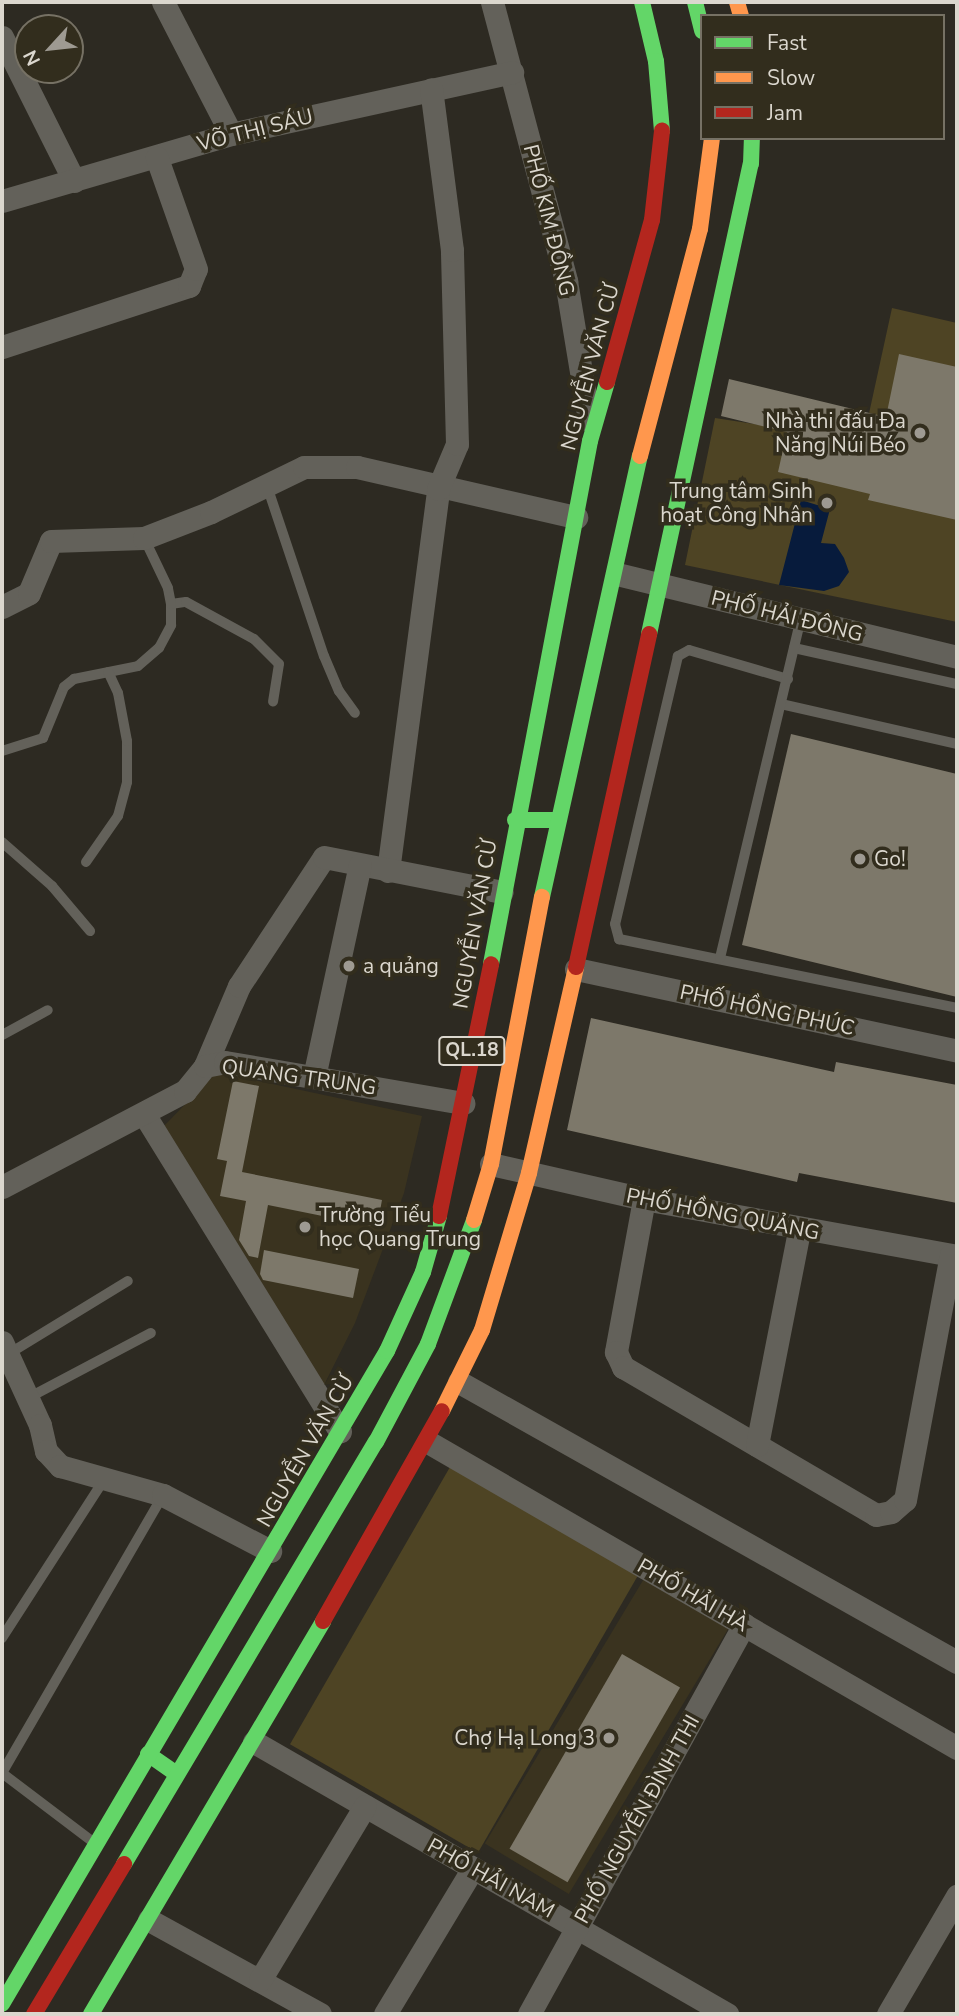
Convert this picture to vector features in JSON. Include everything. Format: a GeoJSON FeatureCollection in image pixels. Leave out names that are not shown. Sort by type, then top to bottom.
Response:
{"type":"FeatureCollection","features":[{"type":"Feature","properties":{"kind":"main road","name":"NGUYỄN VĂN CỪ"},"geometry":{"type":"LineString","coordinates":[[4,1997],[97,1845],[387,1351],[423,1272],[451,1175],[515,820],[590,441],[652,220],[663,144],[656,61],[642,2]]}},
{"type":"Feature","properties":{"kind":"main road"},"geometry":{"type":"LineString","coordinates":[[695,2],[700,23]]}},
{"type":"Feature","properties":{"kind":"main road","name":"QL.18"},"geometry":{"type":"LineString","coordinates":[[34,2014],[175,1773],[376,1442],[428,1345],[491,1164],[557,820],[617,574],[654,396],[700,229],[712,140]]}},
{"type":"Feature","properties":{"kind":"main road"},"geometry":{"type":"LineString","coordinates":[[92,2014],[254,1742],[277,1670],[414,1467],[459,1382],[482,1329],[529,1172],[576,969],[584,917],[751,164],[752,140]]}},
{"type":"Feature","properties":{"kind":"main road"},"geometry":{"type":"LineString","coordinates":[[515,820],[557,820]]}},
{"type":"Feature","properties":{"kind":"main road"},"geometry":{"type":"LineString","coordinates":[[527,974],[576,969]]}},
{"type":"Feature","properties":{"kind":"main road"},"geometry":{"type":"LineString","coordinates":[[376,1442],[414,1467]]}},
{"type":"Feature","properties":{"kind":"main road"},"geometry":{"type":"LineString","coordinates":[[249,1651],[277,1670]]}},
{"type":"Feature","properties":{"kind":"main road"},"geometry":{"type":"LineString","coordinates":[[148,1754],[175,1773]]}},
{"type":"Feature","properties":{"kind":"street"},"geometry":{"type":"LineString","coordinates":[[163,2],[230,134]]}},
{"type":"Feature","properties":{"kind":"street","name":"PHỐ KIM ĐỒNG"},"geometry":{"type":"LineString","coordinates":[[496,3],[566,281],[588,396],[590,441]]}},
{"type":"Feature","properties":{"kind":"street"},"geometry":{"type":"LineString","coordinates":[[2,37],[74,181]]}},
{"type":"Feature","properties":{"kind":"street","name":"VÕ THỊ SÁU"},"geometry":{"type":"LineString","coordinates":[[2,201],[157,158],[230,134],[512,72]]}},
{"type":"Feature","properties":{"kind":"street"},"geometry":{"type":"LineString","coordinates":[[388,870],[438,489],[457,444],[452,250],[431,89]]}},
{"type":"Feature","properties":{"kind":"street"},"geometry":{"type":"LineString","coordinates":[[2,347],[189,286],[196,268],[157,158]]}},
{"type":"Feature","properties":{"kind":"street"},"geometry":{"type":"LineString","coordinates":[[2,607],[29,593],[51,541],[144,538],[211,512],[266,483],[304,467],[357,467],[438,489],[576,517]]}},
{"type":"Feature","properties":{"kind":"street","name":"PHỐ HẢI ĐÔNG"},"geometry":{"type":"LineString","coordinates":[[617,574],[957,657]]}},
{"type":"Feature","properties":{"kind":"street"},"geometry":{"type":"LineString","coordinates":[[205,1066],[239,986],[324,857],[502,892]]}},
{"type":"Feature","properties":{"kind":"street"},"geometry":{"type":"LineString","coordinates":[[314,1077],[360,865]]}},
{"type":"Feature","properties":{"kind":"street","name":"PHỐ HỒNG PHÚC"},"geometry":{"type":"LineString","coordinates":[[576,969],[957,1051]]}},
{"type":"Feature","properties":{"kind":"street","name":"QUANG TRUNG"},"geometry":{"type":"LineString","coordinates":[[2,1187],[185,1091],[205,1066],[225,1062],[463,1103]]}},
{"type":"Feature","properties":{"kind":"street"},"geometry":{"type":"LineString","coordinates":[[144,1114],[340,1431]]}},
{"type":"Feature","properties":{"kind":"street","name":"PHỐ HỒNG QUẢNG"},"geometry":{"type":"LineString","coordinates":[[491,1164],[799,1230],[954,1256]]}},
{"type":"Feature","properties":{"kind":"street"},"geometry":{"type":"LineString","coordinates":[[645,1199],[618,1359],[630,1372],[876,1515],[897,1507],[905,1500],[954,1256]]}},
{"type":"Feature","properties":{"kind":"street"},"geometry":{"type":"LineString","coordinates":[[757,1445],[799,1230]]}},
{"type":"Feature","properties":{"kind":"street"},"geometry":{"type":"LineString","coordinates":[[6,1348],[28,1398],[46,1451],[60,1466],[163,1495],[271,1550]]}},
{"type":"Feature","properties":{"kind":"street"},"geometry":{"type":"LineString","coordinates":[[459,1382],[957,1662]]}},
{"type":"Feature","properties":{"kind":"street","name":"PHỐ HẢI HÀ"},"geometry":{"type":"LineString","coordinates":[[428,1442],[957,1748]]}},
{"type":"Feature","properties":{"kind":"street","name":"PHỐ NGUYỄN ĐÌNH THI"},"geometry":{"type":"LineString","coordinates":[[529,2014],[744,1624]]}},
{"type":"Feature","properties":{"kind":"street","name":"PHỐ HẢI NAM"},"geometry":{"type":"LineString","coordinates":[[254,1742],[578,1926],[719,2012]]}},
{"type":"Feature","properties":{"kind":"street"},"geometry":{"type":"LineString","coordinates":[[260,1980],[365,1806]]}},
{"type":"Feature","properties":{"kind":"street"},"geometry":{"type":"LineString","coordinates":[[385,2014],[473,1868]]}},
{"type":"Feature","properties":{"kind":"street"},"geometry":{"type":"LineString","coordinates":[[888,2014],[957,1896]]}},
{"type":"Feature","properties":{"kind":"street"},"geometry":{"type":"LineString","coordinates":[[149,1920],[320,2014]]}},
{"type":"Feature","properties":{"kind":"lane"},"geometry":{"type":"LineString","coordinates":[[266,483],[324,656],[339,691],[355,713]]}},
{"type":"Feature","properties":{"kind":"lane"},"geometry":{"type":"LineString","coordinates":[[2,751],[43,738],[64,687],[74,679],[138,666],[159,648],[171,625],[171,604],[168,589],[144,538]]}},
{"type":"Feature","properties":{"kind":"lane"},"geometry":{"type":"LineString","coordinates":[[171,604],[186,602],[254,639],[279,664],[273,702]]}},
{"type":"Feature","properties":{"kind":"lane"},"geometry":{"type":"LineString","coordinates":[[720,958],[801,619]]}},
{"type":"Feature","properties":{"kind":"lane"},"geometry":{"type":"LineString","coordinates":[[794,648],[957,684]]}},
{"type":"Feature","properties":{"kind":"lane"},"geometry":{"type":"LineString","coordinates":[[788,678],[689,650],[678,656],[615,924],[619,939],[957,1008]]}},
{"type":"Feature","properties":{"kind":"lane"},"geometry":{"type":"LineString","coordinates":[[86,862],[118,816],[127,782],[127,741],[118,693],[108,672]]}},
{"type":"Feature","properties":{"kind":"lane"},"geometry":{"type":"LineString","coordinates":[[782,704],[957,744]]}},
{"type":"Feature","properties":{"kind":"lane"},"geometry":{"type":"LineString","coordinates":[[2,842],[52,886],[90,931]]}},
{"type":"Feature","properties":{"kind":"lane"},"geometry":{"type":"LineString","coordinates":[[584,917],[615,924]]}},
{"type":"Feature","properties":{"kind":"lane"},"geometry":{"type":"LineString","coordinates":[[2,1035],[48,1010]]}},
{"type":"Feature","properties":{"kind":"lane"},"geometry":{"type":"LineString","coordinates":[[6,1348],[128,1281]]}},
{"type":"Feature","properties":{"kind":"lane"},"geometry":{"type":"LineString","coordinates":[[28,1398],[151,1333]]}},
{"type":"Feature","properties":{"kind":"lane"},"geometry":{"type":"LineString","coordinates":[[2,1638],[104,1480]]}},
{"type":"Feature","properties":{"kind":"lane"},"geometry":{"type":"LineString","coordinates":[[97,1845],[2,1773],[163,1495]]}},
{"type":"Feature","properties":{"kind":"shaded area","name":"Trung tâm Sinh hoạt Công Nhân"},"geometry":{"type":"Polygon","coordinates":[[[892,308],[957,323],[957,622],[685,565],[715,418],[863,441],[892,308]]]}},
{"type":"Feature","properties":{"kind":"shaded area","name":"Trường Tiểu học Quang Trung"},"geometry":{"type":"Polygon","coordinates":[[[217,1072],[422,1116],[404,1193],[355,1323],[324,1385],[156,1134],[217,1072]]]}},
{"type":"Feature","properties":{"kind":"shaded area"},"geometry":{"type":"Polygon","coordinates":[[[450,1467],[638,1576],[478,1853],[290,1744],[450,1467]]]}},
{"type":"Feature","properties":{"kind":"shaded area","name":"Chợ Hạ Long 3"},"geometry":{"type":"Polygon","coordinates":[[[645,1577],[729,1627],[569,1894],[485,1844],[645,1577]]]}},
{"type":"Feature","properties":{"kind":"water"},"geometry":{"type":"Polygon","coordinates":[[[801,500],[830,509],[821,543],[835,544],[844,558],[849,572],[839,586],[824,591],[779,585],[801,500]]]}},
{"type":"Feature","properties":{"kind":"building"},"geometry":{"type":"Polygon","coordinates":[[[899,354],[957,367],[957,520],[868,500],[870,494],[778,472],[787,432],[721,416],[729,379],[886,417],[899,354]]]}},
{"type":"Feature","properties":{"kind":"building","name":"Go!"},"geometry":{"type":"Polygon","coordinates":[[[791,734],[957,774],[957,997],[742,945],[791,734]]]}},
{"type":"Feature","properties":{"kind":"building"},"geometry":{"type":"Polygon","coordinates":[[[591,1018],[834,1072],[836,1062],[957,1085],[957,1203],[799,1173],[797,1182],[567,1130],[591,1018]]]}},
{"type":"Feature","properties":{"kind":"building"},"geometry":{"type":"Polygon","coordinates":[[[233,1081],[259,1086],[242,1172],[382,1200],[377,1227],[268,1205],[258,1258],[249,1256],[239,1240],[246,1201],[220,1196],[227,1161],[217,1159],[233,1081]]]}},
{"type":"Feature","properties":{"kind":"building"},"geometry":{"type":"Polygon","coordinates":[[[264,1250],[359,1269],[353,1298],[263,1280],[260,1274],[264,1250]]]}},
{"type":"Feature","properties":{"kind":"building"},"geometry":{"type":"Polygon","coordinates":[[[622,1654],[680,1688],[568,1882],[510,1849],[622,1654]]]}},
{"type":"Feature","properties":{"kind":"traffic: fast"},"geometry":{"type":"LineString","coordinates":[[642,2],[656,61],[662,131]]}},
{"type":"Feature","properties":{"kind":"traffic: fast"},"geometry":{"type":"LineString","coordinates":[[695,2],[700,23]]}},
{"type":"Feature","properties":{"kind":"traffic: fast"},"geometry":{"type":"LineString","coordinates":[[649,634],[751,164],[752,140]]}},
{"type":"Feature","properties":{"kind":"traffic: fast"},"geometry":{"type":"LineString","coordinates":[[491,964],[590,441],[607,382]]}},
{"type":"Feature","properties":{"kind":"traffic: fast"},"geometry":{"type":"LineString","coordinates":[[542,897],[640,456]]}},
{"type":"Feature","properties":{"kind":"traffic: fast"},"geometry":{"type":"LineString","coordinates":[[515,820],[557,820]]}},
{"type":"Feature","properties":{"kind":"traffic: fast"},"geometry":{"type":"LineString","coordinates":[[2,2004],[387,1351],[423,1272],[439,1216]]}},
{"type":"Feature","properties":{"kind":"traffic: fast"},"geometry":{"type":"LineString","coordinates":[[124,1864],[376,1442],[428,1344],[474,1220]]}},
{"type":"Feature","properties":{"kind":"traffic: fast"},"geometry":{"type":"LineString","coordinates":[[91,2014],[323,1621]]}},
{"type":"Feature","properties":{"kind":"traffic: fast"},"geometry":{"type":"LineString","coordinates":[[148,1754],[175,1773]]}},
{"type":"Feature","properties":{"kind":"traffic: slow"},"geometry":{"type":"LineString","coordinates":[[737,2],[740,14]]}},
{"type":"Feature","properties":{"kind":"traffic: slow"},"geometry":{"type":"LineString","coordinates":[[640,456],[700,229],[712,140]]}},
{"type":"Feature","properties":{"kind":"traffic: slow"},"geometry":{"type":"LineString","coordinates":[[474,1220],[491,1164],[542,897]]}},
{"type":"Feature","properties":{"kind":"traffic: slow"},"geometry":{"type":"LineString","coordinates":[[442,1411],[482,1330],[529,1173],[576,967]]}},
{"type":"Feature","properties":{"kind":"traffic: jam"},"geometry":{"type":"LineString","coordinates":[[607,382],[652,220],[662,131]]}},
{"type":"Feature","properties":{"kind":"traffic: jam"},"geometry":{"type":"LineString","coordinates":[[576,967],[649,634]]}},
{"type":"Feature","properties":{"kind":"traffic: jam"},"geometry":{"type":"LineString","coordinates":[[439,1216],[491,964]]}},
{"type":"Feature","properties":{"kind":"traffic: jam"},"geometry":{"type":"LineString","coordinates":[[323,1621],[442,1411]]}},
{"type":"Feature","properties":{"kind":"traffic: jam"},"geometry":{"type":"LineString","coordinates":[[34,2014],[124,1864]]}},
{"type":"Feature","properties":{"kind":"place","name":"Nhà thi đấu Đa Năng Núi Béo"},"geometry":{"type":"Point","coordinates":[920,433]}},
{"type":"Feature","properties":{"kind":"place","name":"Trung tâm Sinh hoạt Công Nhân"},"geometry":{"type":"Point","coordinates":[827,503]}},
{"type":"Feature","properties":{"kind":"place","name":"Go!"},"geometry":{"type":"Point","coordinates":[860,859]}},
{"type":"Feature","properties":{"kind":"place","name":"a quảng"},"geometry":{"type":"Point","coordinates":[349,966]}},
{"type":"Feature","properties":{"kind":"place","name":"Trường Tiểu học Quang Trung"},"geometry":{"type":"Point","coordinates":[305,1227]}},
{"type":"Feature","properties":{"kind":"place","name":"Chợ Hạ Long 3"},"geometry":{"type":"Point","coordinates":[609,1738]}}]}
